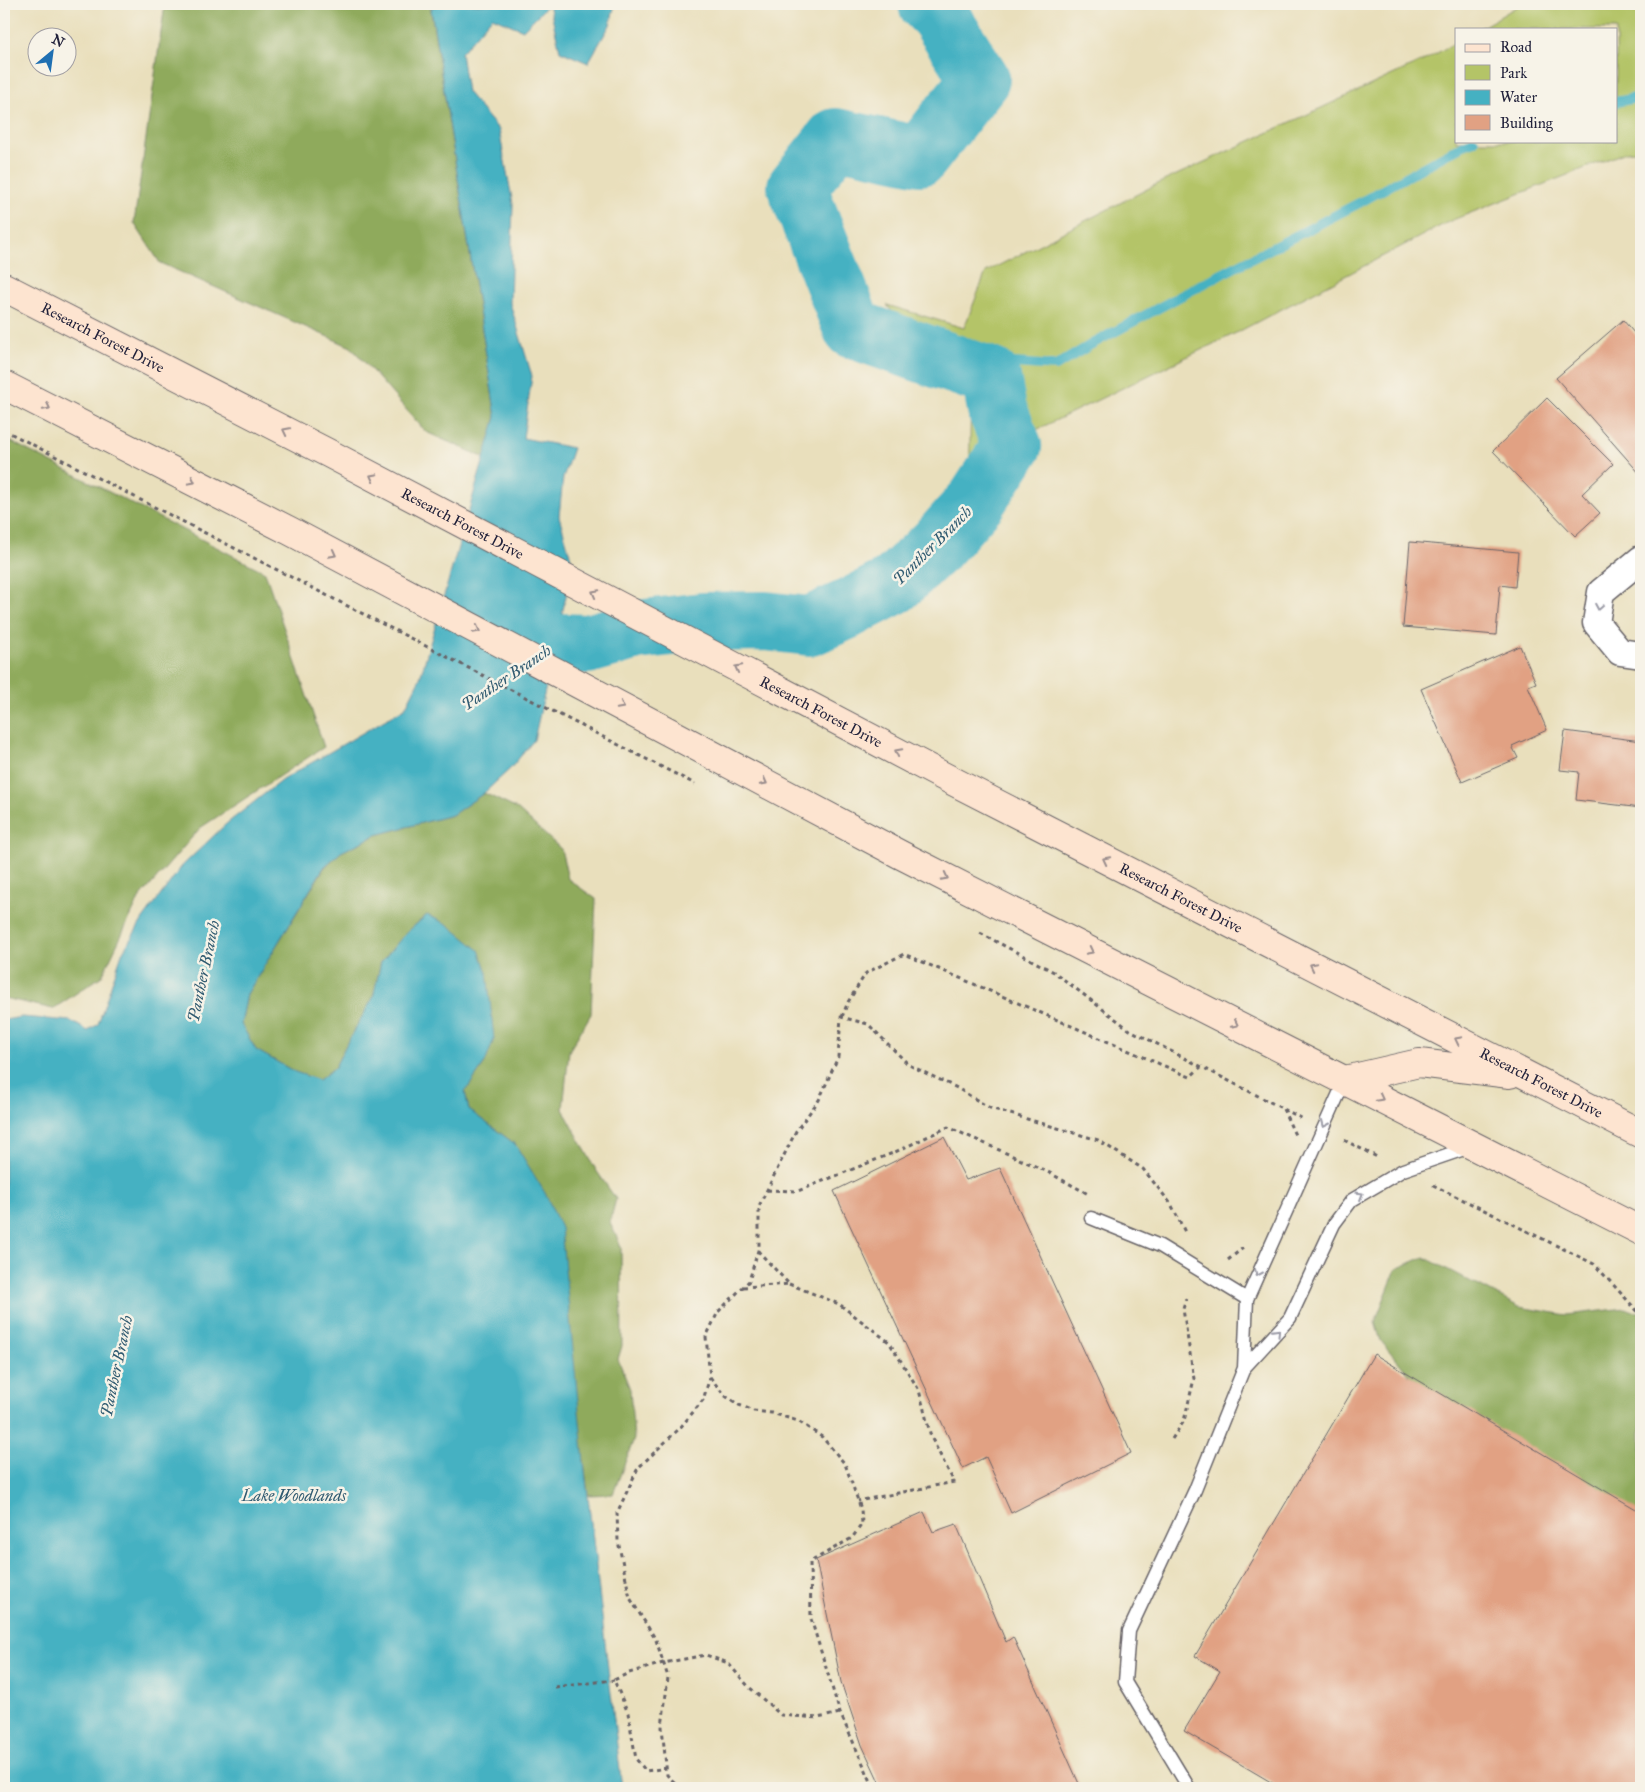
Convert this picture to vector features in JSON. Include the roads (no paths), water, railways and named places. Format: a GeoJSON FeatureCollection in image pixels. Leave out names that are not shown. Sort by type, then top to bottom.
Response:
{"type":"FeatureCollection","features":[{"type":"Feature","properties":{"kind":"main road","name":"Research Forest Drive"},"geometry":{"type":"LineString","coordinates":[[4,288],[330,454],[941,775],[1641,1134]]}},
{"type":"Feature","properties":{"kind":"main road"},"geometry":{"type":"LineString","coordinates":[[4,385],[290,531],[902,855],[1641,1231]]}},
{"type":"Feature","properties":{"kind":"main road"},"geometry":{"type":"LineString","coordinates":[[1345,1080],[1420,1063],[1529,1076]]}},
{"type":"Feature","properties":{"kind":"street"},"geometry":{"type":"LineString","coordinates":[[1641,559],[1601,592],[1596,623],[1620,652],[1641,655]]}},
{"type":"Feature","properties":{"kind":"lane"},"geometry":{"type":"LineString","coordinates":[[1189,1788],[1125,1682],[1128,1631],[1195,1490],[1244,1368],[1247,1299],[1345,1080]]}},
{"type":"Feature","properties":{"kind":"lane"},"geometry":{"type":"LineString","coordinates":[[1244,1368],[1290,1318],[1334,1224],[1352,1200],[1403,1170],[1474,1146]]}},
{"type":"Feature","properties":{"kind":"lane"},"geometry":{"type":"LineString","coordinates":[[1091,1218],[1160,1246],[1247,1299]]}},
{"type":"Feature","properties":{"kind":"water","name":"Lake Woodlands"},"geometry":{"type":"Polygon","coordinates":[[[437,4],[549,4],[523,30],[492,17],[461,53],[467,92],[499,130],[513,204],[510,303],[532,376],[523,438],[573,448],[563,478],[559,516],[573,565],[534,740],[510,769],[484,793],[452,815],[376,835],[341,852],[324,867],[247,994],[241,1024],[256,1050],[295,1072],[319,1080],[335,1067],[373,998],[381,962],[406,933],[427,915],[447,924],[479,950],[487,972],[494,1039],[485,1063],[465,1092],[469,1110],[515,1144],[545,1193],[561,1228],[584,1462],[622,1788],[4,1788],[4,1020],[22,1017],[71,1021],[88,1031],[98,1024],[122,953],[143,919],[182,866],[226,824],[282,780],[405,708],[420,678],[496,417],[431,9],[437,4]]]}},
{"type":"Feature","properties":{"kind":"water"},"geometry":{"type":"Polygon","coordinates":[[[549,4],[615,4],[610,25],[588,63],[560,51],[549,4]]]}},
{"type":"Feature","properties":{"kind":"waterway","name":"Panther Branch"},"geometry":{"type":"LineString","coordinates":[[488,689],[556,643],[588,644],[637,630],[703,622],[765,621],[810,626],[848,609],[894,585],[937,545],[977,500],[1012,446],[997,409],[991,377],[853,329],[797,187],[836,138],[920,156],[980,79],[939,15],[928,4]]}},
{"type":"Feature","properties":{"kind":"waterway"},"geometry":{"type":"LineString","coordinates":[[1618,102],[1641,97]]}},
{"type":"Feature","properties":{"kind":"waterway"},"geometry":{"type":"LineString","coordinates":[[991,377],[1014,363],[1056,366],[1092,344],[1214,278],[1361,202],[1471,142]]}}]}
